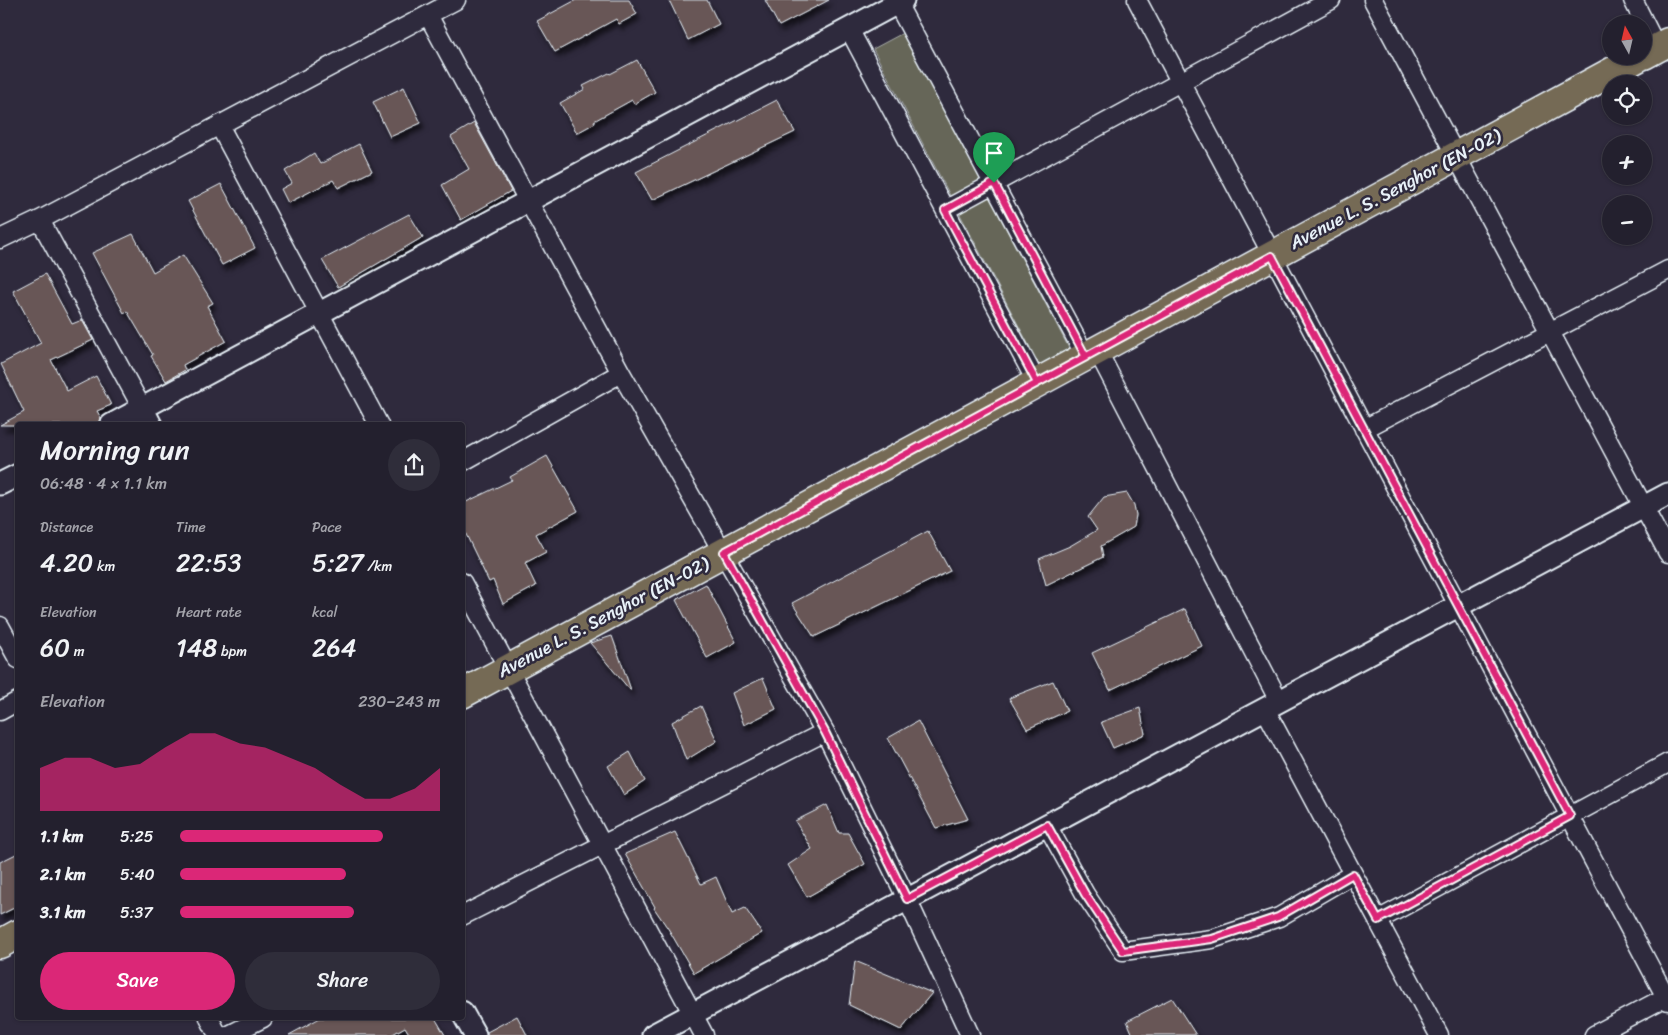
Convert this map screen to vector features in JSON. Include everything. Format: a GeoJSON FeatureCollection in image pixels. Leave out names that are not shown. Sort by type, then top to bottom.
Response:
{"type":"FeatureCollection","features":[{"type":"Feature","properties":{"kind":"main road","name":"Avenue L. S. Senghor (EN-02)"},"geometry":{"type":"LineString","coordinates":[[465,692],[1456,156],[1656,54]]}},
{"type":"Feature","properties":{"kind":"main road"},"geometry":{"type":"LineString","coordinates":[[0,944],[15,936]]}},
{"type":"Feature","properties":{"kind":"street"},"geometry":{"type":"LineString","coordinates":[[0,239],[40,220],[456,0]]}},
{"type":"Feature","properties":{"kind":"street"},"geometry":{"type":"LineString","coordinates":[[1137,0],[1667,998],[1594,1035]]}},
{"type":"Feature","properties":{"kind":"street"},"geometry":{"type":"LineString","coordinates":[[945,210],[1332,0]]}},
{"type":"Feature","properties":{"kind":"street"},"geometry":{"type":"LineString","coordinates":[[1373,0],[1668,553]]}},
{"type":"Feature","properties":{"kind":"street"},"geometry":{"type":"LineString","coordinates":[[1633,0],[1656,54]]}},
{"type":"Feature","properties":{"kind":"street"},"geometry":{"type":"LineString","coordinates":[[124,422],[147,417],[319,313],[900,2],[994,183],[1092,353],[1272,705],[1353,874],[1439,1035]]}},
{"type":"Feature","properties":{"kind":"street"},"geometry":{"type":"LineString","coordinates":[[428,15],[621,373],[825,732],[907,899],[970,1035]]}},
{"type":"Feature","properties":{"kind":"street"},"geometry":{"type":"LineString","coordinates":[[849,29],[1037,383]]}},
{"type":"Feature","properties":{"kind":"street"},"geometry":{"type":"LineString","coordinates":[[219,125],[377,422]]}},
{"type":"Feature","properties":{"kind":"street"},"geometry":{"type":"LineString","coordinates":[[40,220],[147,417]]}},
{"type":"Feature","properties":{"kind":"street"},"geometry":{"type":"LineString","coordinates":[[1364,429],[1668,270]]}},
{"type":"Feature","properties":{"kind":"street"},"geometry":{"type":"LineString","coordinates":[[465,460],[621,373]]}},
{"type":"Feature","properties":{"kind":"street"},"geometry":{"type":"LineString","coordinates":[[0,484],[15,476]]}},
{"type":"Feature","properties":{"kind":"street"},"geometry":{"type":"LineString","coordinates":[[653,1035],[1668,494]]}},
{"type":"Feature","properties":{"kind":"street"},"geometry":{"type":"LineString","coordinates":[[465,588],[704,1035]]}},
{"type":"Feature","properties":{"kind":"street"},"geometry":{"type":"LineString","coordinates":[[0,626],[15,654]]}},
{"type":"Feature","properties":{"kind":"street"},"geometry":{"type":"LineString","coordinates":[[0,711],[15,703]]}},
{"type":"Feature","properties":{"kind":"street"},"geometry":{"type":"LineString","coordinates":[[465,914],[825,732]]}},
{"type":"Feature","properties":{"kind":"street"},"geometry":{"type":"LineString","coordinates":[[1378,920],[1668,763]]}},
{"type":"Feature","properties":{"kind":"street"},"geometry":{"type":"LineString","coordinates":[[1047,825],[1085,894],[1123,951],[1212,939],[1278,917],[1353,874]]}},
{"type":"Feature","properties":{"kind":"street"},"geometry":{"type":"LineString","coordinates":[[465,1017],[475,1035]]}},
{"type":"Feature","properties":{"kind":"street"},"geometry":{"type":"LineString","coordinates":[[210,1020],[218,1035]]}},
{"type":"Feature","properties":{"kind":"street"},"geometry":{"type":"LineString","coordinates":[[229,1035],[259,1020]]}},
{"type":"Feature","properties":{"kind":"green space"},"geometry":{"type":"Polygon","coordinates":[[[903,33],[1072,354],[1042,370],[873,49],[903,33]]]}},
{"type":"Feature","properties":{"kind":"building"},"geometry":{"type":"Polygon","coordinates":[[[576,0],[629,0],[637,14],[619,24],[616,19],[555,52],[537,21],[576,0]]]}},
{"type":"Feature","properties":{"kind":"building"},"geometry":{"type":"Polygon","coordinates":[[[669,0],[707,0],[719,24],[688,40],[669,0]]]}},
{"type":"Feature","properties":{"kind":"building"},"geometry":{"type":"Polygon","coordinates":[[[765,0],[829,0],[779,26],[765,0]]]}},
{"type":"Feature","properties":{"kind":"building"},"geometry":{"type":"Polygon","coordinates":[[[637,60],[655,92],[634,104],[632,100],[594,121],[595,123],[577,133],[560,103],[585,89],[583,86],[637,60]]]}},
{"type":"Feature","properties":{"kind":"building"},"geometry":{"type":"Polygon","coordinates":[[[404,87],[421,123],[390,137],[373,102],[404,87]]]}},
{"type":"Feature","properties":{"kind":"building"},"geometry":{"type":"Polygon","coordinates":[[[777,100],[795,132],[652,200],[636,172],[777,100]]]}},
{"type":"Feature","properties":{"kind":"building"},"geometry":{"type":"Polygon","coordinates":[[[474,123],[511,191],[461,220],[442,185],[469,169],[451,137],[474,123]]]}},
{"type":"Feature","properties":{"kind":"building"},"geometry":{"type":"Polygon","coordinates":[[[359,144],[372,171],[338,188],[333,180],[288,203],[281,189],[292,183],[285,171],[314,153],[320,164],[359,144]]]}},
{"type":"Feature","properties":{"kind":"building"},"geometry":{"type":"Polygon","coordinates":[[[221,184],[255,248],[222,265],[188,201],[221,184]]]}},
{"type":"Feature","properties":{"kind":"building"},"geometry":{"type":"Polygon","coordinates":[[[409,214],[423,237],[338,287],[322,260],[409,214]]]}},
{"type":"Feature","properties":{"kind":"building"},"geometry":{"type":"Polygon","coordinates":[[[133,234],[153,272],[183,255],[213,303],[207,306],[226,341],[183,365],[185,370],[166,381],[127,311],[124,313],[92,253],[133,234]]]}},
{"type":"Feature","properties":{"kind":"building"},"geometry":{"type":"Polygon","coordinates":[[[45,274],[72,324],[82,320],[93,340],[51,360],[67,391],[96,376],[111,405],[97,411],[101,418],[100,422],[15,422],[15,425],[0,425],[24,412],[1,364],[41,343],[13,291],[45,274]]]}},
{"type":"Feature","properties":{"kind":"building"},"geometry":{"type":"Polygon","coordinates":[[[547,456],[578,511],[536,534],[546,552],[525,563],[536,586],[503,604],[493,580],[489,582],[465,532],[465,503],[512,480],[510,477],[547,456]]]}},
{"type":"Feature","properties":{"kind":"building"},"geometry":{"type":"Polygon","coordinates":[[[1127,493],[1134,505],[1136,515],[1134,527],[1101,546],[1103,557],[1046,585],[1039,559],[1070,546],[1097,530],[1088,517],[1104,497],[1127,493]]]}},
{"type":"Feature","properties":{"kind":"building"},"geometry":{"type":"Polygon","coordinates":[[[928,531],[950,571],[814,637],[792,603],[928,531]]]}},
{"type":"Feature","properties":{"kind":"building"},"geometry":{"type":"Polygon","coordinates":[[[706,584],[736,642],[707,658],[676,600],[706,584]]]}},
{"type":"Feature","properties":{"kind":"building"},"geometry":{"type":"Polygon","coordinates":[[[1185,609],[1202,646],[1110,690],[1092,653],[1185,609]]]}},
{"type":"Feature","properties":{"kind":"building"},"geometry":{"type":"Polygon","coordinates":[[[612,636],[631,690],[590,643],[612,636]]]}},
{"type":"Feature","properties":{"kind":"building"},"geometry":{"type":"Polygon","coordinates":[[[763,678],[776,709],[744,725],[732,693],[763,678]]]}},
{"type":"Feature","properties":{"kind":"building"},"geometry":{"type":"Polygon","coordinates":[[[1053,681],[1067,711],[1027,729],[1009,698],[1053,681]]]}},
{"type":"Feature","properties":{"kind":"building"},"geometry":{"type":"Polygon","coordinates":[[[701,706],[717,741],[686,760],[672,722],[701,706]]]}},
{"type":"Feature","properties":{"kind":"building"},"geometry":{"type":"Polygon","coordinates":[[[1140,708],[1145,734],[1113,748],[1101,722],[1140,708]]]}},
{"type":"Feature","properties":{"kind":"building"},"geometry":{"type":"Polygon","coordinates":[[[918,721],[968,819],[936,828],[888,738],[918,721]]]}},
{"type":"Feature","properties":{"kind":"building"},"geometry":{"type":"Polygon","coordinates":[[[630,752],[645,781],[624,795],[608,766],[630,752]]]}},
{"type":"Feature","properties":{"kind":"building"},"geometry":{"type":"Polygon","coordinates":[[[827,805],[839,833],[848,833],[865,864],[807,897],[788,865],[812,849],[795,821],[827,805]]]}},
{"type":"Feature","properties":{"kind":"building"},"geometry":{"type":"Polygon","coordinates":[[[675,832],[701,884],[716,877],[732,914],[745,908],[762,933],[694,973],[654,908],[625,854],[675,832]]]}},
{"type":"Feature","properties":{"kind":"building"},"geometry":{"type":"Polygon","coordinates":[[[15,854],[15,908],[0,915],[0,862],[15,854]]]}},
{"type":"Feature","properties":{"kind":"building"},"geometry":{"type":"Polygon","coordinates":[[[855,961],[932,993],[901,1030],[849,1005],[855,961]]]}},
{"type":"Feature","properties":{"kind":"building"},"geometry":{"type":"Polygon","coordinates":[[[1172,998],[1196,1035],[1133,1035],[1127,1021],[1172,998]]]}},
{"type":"Feature","properties":{"kind":"building"},"geometry":{"type":"Polygon","coordinates":[[[517,1016],[527,1035],[487,1035],[487,1032],[517,1016]]]}},
{"type":"Feature","properties":{"kind":"building"},"geometry":{"type":"Polygon","coordinates":[[[316,1020],[436,1020],[445,1035],[410,1035],[405,1027],[391,1035],[289,1035],[316,1020]]]}},
{"type":"Feature","properties":{"kind":"route"},"geometry":{"type":"LineString","coordinates":[[994,183],[945,210],[1037,383],[1272,256],[1570,816],[1378,920],[1353,874],[1278,917],[1212,939],[1123,951],[1085,894],[1047,825],[907,899],[825,732],[724,552],[1086,357],[994,183]]}}]}
